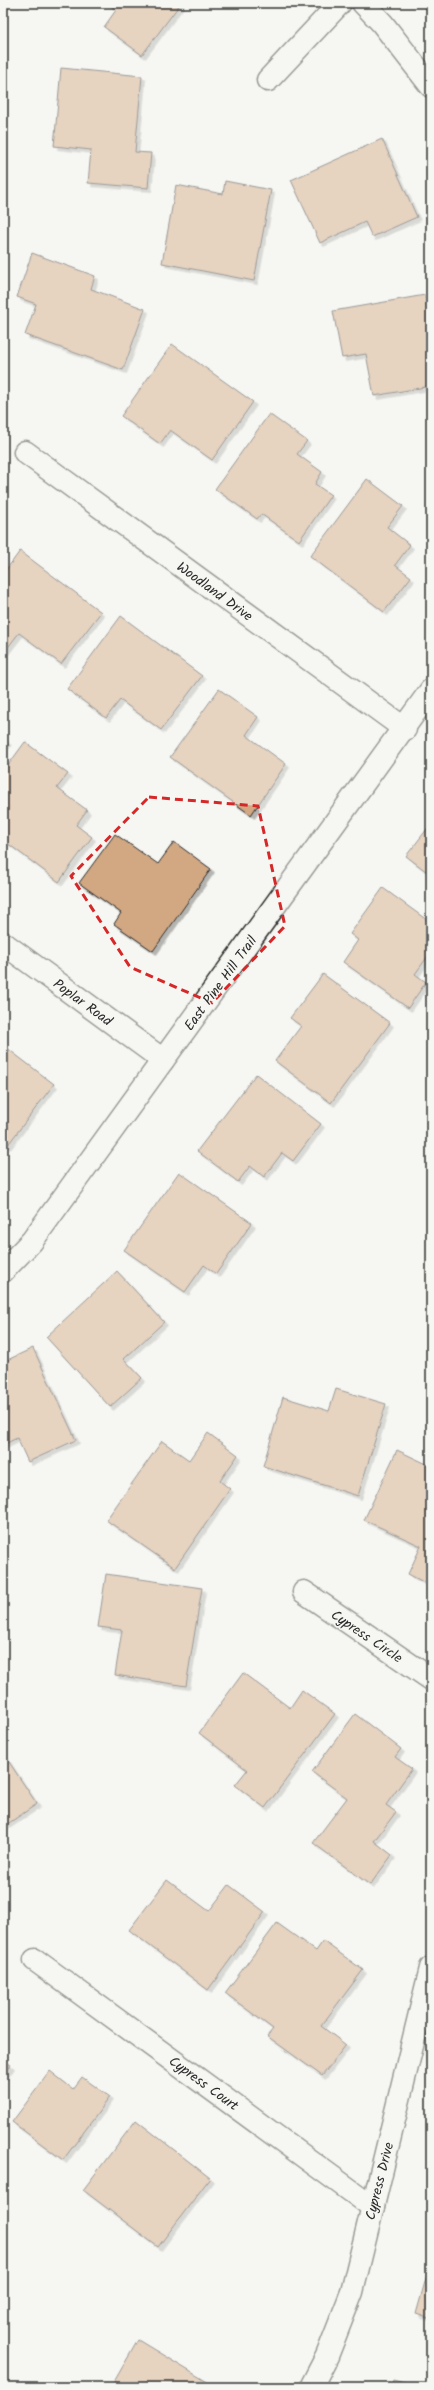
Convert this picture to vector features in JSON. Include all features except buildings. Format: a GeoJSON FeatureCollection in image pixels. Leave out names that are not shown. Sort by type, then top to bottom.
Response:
{"type":"FeatureCollection","features":[{"type":"Feature","properties":{"kind":"street"},"geometry":{"type":"LineString","coordinates":[[268,80],[340,3]]}},
{"type":"Feature","properties":{"kind":"street"},"geometry":{"type":"LineString","coordinates":[[363,3],[382,23],[431,86]]}},
{"type":"Feature","properties":{"kind":"street","name":"Woodland Drive"},"geometry":{"type":"LineString","coordinates":[[25,452],[405,729]]}},
{"type":"Feature","properties":{"kind":"street","name":"East Pine Hill Trail"},"geometry":{"type":"LineString","coordinates":[[3,1271],[32,1241],[405,729],[431,690]]}},
{"type":"Feature","properties":{"kind":"street","name":"Poplar Road"},"geometry":{"type":"LineString","coordinates":[[3,943],[163,1060]]}},
{"type":"Feature","properties":{"kind":"street","name":"Cypress Circle"},"geometry":{"type":"LineString","coordinates":[[304,1592],[431,1679]]}},
{"type":"Feature","properties":{"kind":"street","name":"Cypress Court"},"geometry":{"type":"LineString","coordinates":[[35,1960],[373,2206]]}},
{"type":"Feature","properties":{"kind":"street","name":"Cypress Drive"},"geometry":{"type":"LineString","coordinates":[[310,2387],[327,2356],[352,2292],[431,1968]]}},
{"type":"Feature","properties":{"kind":"highlighted area"},"geometry":{"type":"Polygon","coordinates":[[[149,797],[258,806],[285,926],[212,1003],[130,967],[71,876],[149,797]]]}}]}
